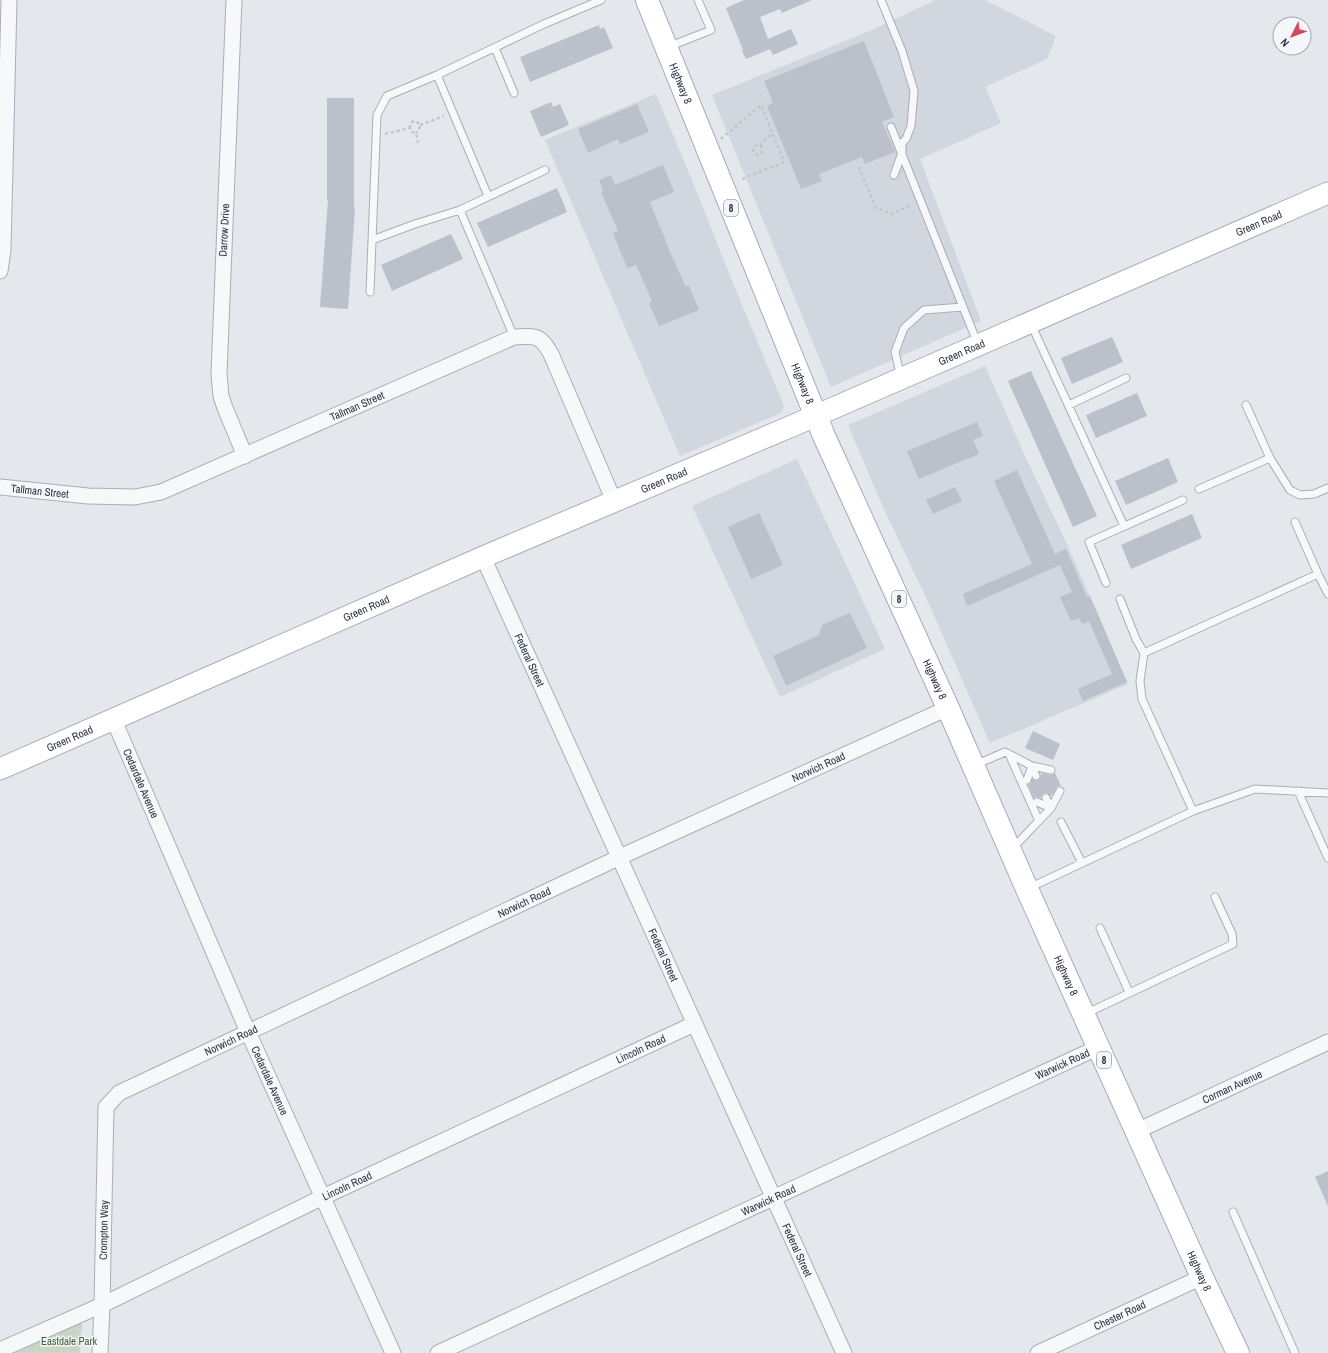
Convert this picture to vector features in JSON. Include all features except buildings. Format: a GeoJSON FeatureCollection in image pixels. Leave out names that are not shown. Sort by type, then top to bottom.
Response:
{"type":"FeatureCollection","features":[{"type":"Feature","properties":{"kind":"main road","name":"Highway 8"},"geometry":{"type":"LineString","coordinates":[[647,0],[815,415],[974,765],[1027,889],[1202,1277],[1238,1353]]}},
{"type":"Feature","properties":{"kind":"street"},"geometry":{"type":"LineString","coordinates":[[0,271],[4,16],[9,0]]}},
{"type":"Feature","properties":{"kind":"street","name":"Darrow Drive"},"geometry":{"type":"LineString","coordinates":[[234,0],[218,374],[221,396],[245,456]]}},
{"type":"Feature","properties":{"kind":"street","name":"Green Road"},"geometry":{"type":"LineString","coordinates":[[0,769],[113,718],[1328,192]]}},
{"type":"Feature","properties":{"kind":"street","name":"Tallman Street"},"geometry":{"type":"LineString","coordinates":[[0,487],[88,496],[134,498],[161,492],[514,337],[534,336],[545,343],[551,354],[614,501]]}},
{"type":"Feature","properties":{"kind":"street","name":"Federal Street"},"geometry":{"type":"LineString","coordinates":[[484,557],[844,1353]]}},
{"type":"Feature","properties":{"kind":"street","name":"Norwich Road"},"geometry":{"type":"LineString","coordinates":[[106,1108],[119,1093],[620,857],[948,708]]}},
{"type":"Feature","properties":{"kind":"street","name":"Cedardale Avenue"},"geometry":{"type":"LineString","coordinates":[[113,718],[248,1032],[393,1353]]}},
{"type":"Feature","properties":{"kind":"street","name":"Lincoln Road"},"geometry":{"type":"LineString","coordinates":[[0,1350],[102,1305],[323,1197],[694,1024]]}},
{"type":"Feature","properties":{"kind":"street","name":"Corman Avenue"},"geometry":{"type":"LineString","coordinates":[[1137,1131],[1328,1042]]}},
{"type":"Feature","properties":{"kind":"street","name":"Warwick Road"},"geometry":{"type":"LineString","coordinates":[[438,1353],[1099,1047]]}},
{"type":"Feature","properties":{"kind":"street","name":"Crompton Way"},"geometry":{"type":"LineString","coordinates":[[100,1353],[106,1108]]}},
{"type":"Feature","properties":{"kind":"street","name":"Chester Road"},"geometry":{"type":"LineString","coordinates":[[1038,1353],[1202,1277]]}},
{"type":"Feature","properties":{"kind":"lane"},"geometry":{"type":"LineString","coordinates":[[370,292],[377,115],[387,96],[438,75],[544,24],[601,0]]}},
{"type":"Feature","properties":{"kind":"lane"},"geometry":{"type":"LineString","coordinates":[[666,47],[711,30],[698,0]]}},
{"type":"Feature","properties":{"kind":"lane"},"geometry":{"type":"LineString","coordinates":[[880,0],[902,51],[914,91],[911,126],[906,139],[902,143],[902,153],[894,175]]}},
{"type":"Feature","properties":{"kind":"lane"},"geometry":{"type":"LineString","coordinates":[[495,48],[514,92]]}},
{"type":"Feature","properties":{"kind":"lane"},"geometry":{"type":"LineString","coordinates":[[438,75],[488,196]]}},
{"type":"Feature","properties":{"kind":"lane"},"geometry":{"type":"LineString","coordinates":[[891,127],[978,344]]}},
{"type":"Feature","properties":{"kind":"lane"},"geometry":{"type":"LineString","coordinates":[[372,240],[415,224],[460,210],[545,170]]}},
{"type":"Feature","properties":{"kind":"lane"},"geometry":{"type":"LineString","coordinates":[[460,210],[514,337]]}},
{"type":"Feature","properties":{"kind":"lane"},"geometry":{"type":"LineString","coordinates":[[901,378],[895,352],[904,328],[924,310],[963,307]]}},
{"type":"Feature","properties":{"kind":"lane"},"geometry":{"type":"LineString","coordinates":[[1030,322],[1124,526]]}},
{"type":"Feature","properties":{"kind":"lane"},"geometry":{"type":"LineString","coordinates":[[1068,405],[1126,378]]}},
{"type":"Feature","properties":{"kind":"lane"},"geometry":{"type":"LineString","coordinates":[[1246,405],[1270,458],[1290,490],[1300,495],[1314,494],[1328,488]]}},
{"type":"Feature","properties":{"kind":"lane"},"geometry":{"type":"LineString","coordinates":[[1199,488],[1270,458]]}},
{"type":"Feature","properties":{"kind":"lane"},"geometry":{"type":"LineString","coordinates":[[1106,583],[1089,542],[1183,500]]}},
{"type":"Feature","properties":{"kind":"lane"},"geometry":{"type":"LineString","coordinates":[[1295,522],[1328,594]]}},
{"type":"Feature","properties":{"kind":"lane"},"geometry":{"type":"LineString","coordinates":[[1144,653],[1318,574]]}},
{"type":"Feature","properties":{"kind":"lane"},"geometry":{"type":"LineString","coordinates":[[1120,599],[1136,639],[1144,653],[1140,681],[1142,699],[1193,811]]}},
{"type":"Feature","properties":{"kind":"lane"},"geometry":{"type":"LineString","coordinates":[[974,765],[1004,752],[1032,766],[1051,770]]}},
{"type":"Feature","properties":{"kind":"lane"},"geometry":{"type":"LineString","coordinates":[[1009,754],[1039,821]]}},
{"type":"Feature","properties":{"kind":"lane"},"geometry":{"type":"LineString","coordinates":[[1032,766],[1034,777],[1032,766]]}},
{"type":"Feature","properties":{"kind":"lane"},"geometry":{"type":"LineString","coordinates":[[1027,889],[1193,811],[1255,789],[1328,793]]}},
{"type":"Feature","properties":{"kind":"lane"},"geometry":{"type":"LineString","coordinates":[[1010,851],[1051,808],[1060,791]]}},
{"type":"Feature","properties":{"kind":"lane"},"geometry":{"type":"LineString","coordinates":[[1298,791],[1328,858]]}},
{"type":"Feature","properties":{"kind":"lane"},"geometry":{"type":"LineString","coordinates":[[1051,808],[1044,799],[1051,808]]}},
{"type":"Feature","properties":{"kind":"lane"},"geometry":{"type":"LineString","coordinates":[[1060,822],[1082,863]]}},
{"type":"Feature","properties":{"kind":"lane"},"geometry":{"type":"LineString","coordinates":[[1084,1014],[1233,944],[1232,934],[1215,897]]}},
{"type":"Feature","properties":{"kind":"lane"},"geometry":{"type":"LineString","coordinates":[[1100,928],[1129,992]]}},
{"type":"Feature","properties":{"kind":"lane"},"geometry":{"type":"LineString","coordinates":[[1233,1212],[1295,1353]]}},
{"type":"Feature","properties":{"kind":"path"},"geometry":{"type":"LineString","coordinates":[[707,147],[721,139],[761,105],[784,162],[742,178]]}},
{"type":"Feature","properties":{"kind":"path"},"geometry":{"type":"LineString","coordinates":[[420,125],[453,113]]}},
{"type":"Feature","properties":{"kind":"path"},"geometry":{"type":"LineString","coordinates":[[410,128],[410,124],[412,122],[416,121],[420,125]]}},
{"type":"Feature","properties":{"kind":"path"},"geometry":{"type":"LineString","coordinates":[[418,143],[416,133],[419,130],[420,125]]}},
{"type":"Feature","properties":{"kind":"path"},"geometry":{"type":"LineString","coordinates":[[376,136],[410,128]]}},
{"type":"Feature","properties":{"kind":"path"},"geometry":{"type":"LineString","coordinates":[[410,128],[412,132],[416,133]]}},
{"type":"Feature","properties":{"kind":"path"},"geometry":{"type":"LineString","coordinates":[[761,145],[766,138],[773,134]]}},
{"type":"Feature","properties":{"kind":"path"},"geometry":{"type":"LineString","coordinates":[[859,167],[876,208],[892,214],[921,202]]}},
{"type":"Feature","properties":{"kind":"shaded area"},"geometry":{"type":"Polygon","coordinates":[[[936,0],[985,0],[1056,36],[1047,59],[985,87],[1001,123],[920,159],[981,321],[831,387],[712,95],[867,32],[936,0]]]}},
{"type":"Feature","properties":{"kind":"shaded area"},"geometry":{"type":"Polygon","coordinates":[[[656,94],[784,406],[781,413],[680,456],[545,140],[656,94]]]}},
{"type":"Feature","properties":{"kind":"shaded area"},"geometry":{"type":"Polygon","coordinates":[[[985,366],[1025,456],[1067,544],[1128,684],[990,743],[929,604],[883,507],[848,425],[985,366]]]}},
{"type":"Feature","properties":{"kind":"shaded area"},"geometry":{"type":"Polygon","coordinates":[[[797,459],[885,649],[780,697],[692,506],[797,459]]]}},
{"type":"Feature","properties":{"kind":"green space","name":"Eastdale Park"},"geometry":{"type":"Polygon","coordinates":[[[82,1321],[80,1353],[15,1353],[82,1321]]]}}]}
